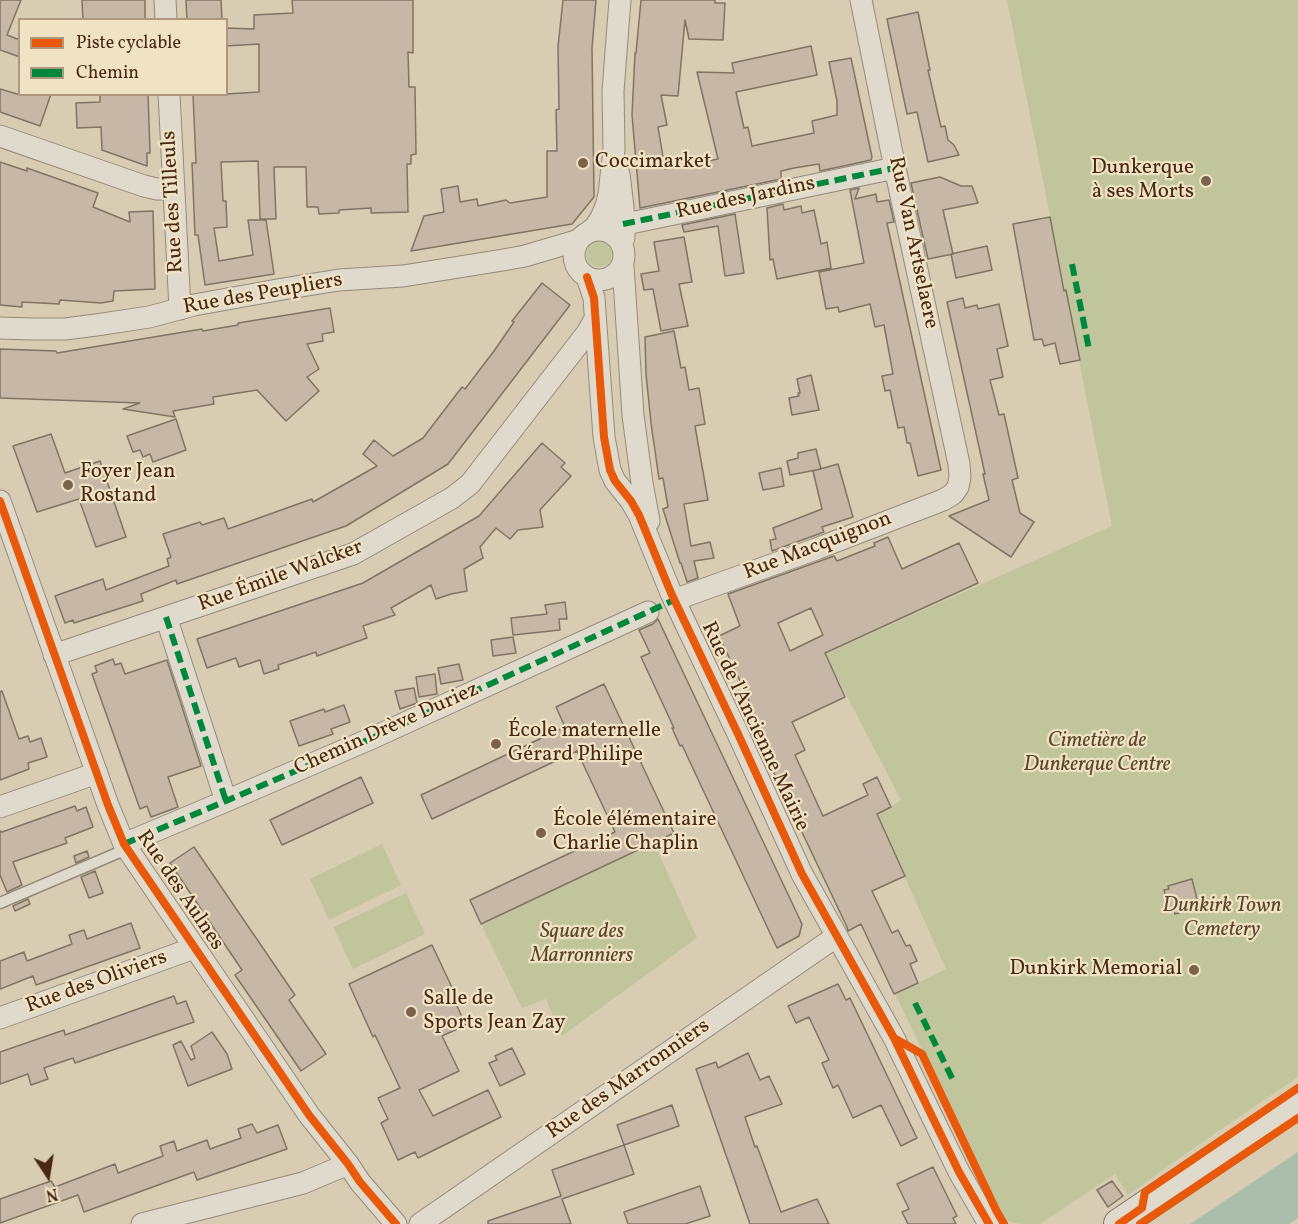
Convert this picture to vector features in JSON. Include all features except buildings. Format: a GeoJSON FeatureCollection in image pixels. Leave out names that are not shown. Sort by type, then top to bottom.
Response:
{"type":"FeatureCollection","features":[{"type":"Feature","properties":{"kind":"main road"},"geometry":{"type":"LineString","coordinates":[[1119,1224],[1298,1104]]}},
{"type":"Feature","properties":{"kind":"main road"},"geometry":{"type":"LineString","coordinates":[[1140,1224],[1298,1118]]}},
{"type":"Feature","properties":{"kind":"street"},"geometry":{"type":"LineString","coordinates":[[165,0],[166,18]]}},
{"type":"Feature","properties":{"kind":"street","name":"Rue de l'Ancienne Mairie"},"geometry":{"type":"LineString","coordinates":[[589,234],[598,223],[609,194],[614,149],[613,92],[620,0]]}},
{"type":"Feature","properties":{"kind":"street","name":"Rue Van Artselaere"},"geometry":{"type":"LineString","coordinates":[[861,0],[959,464],[958,487]]}},
{"type":"Feature","properties":{"kind":"street","name":"Rue des Tilleuls"},"geometry":{"type":"LineString","coordinates":[[169,96],[180,309]]}},
{"type":"Feature","properties":{"kind":"street"},"geometry":{"type":"LineString","coordinates":[[0,136],[144,186],[174,189]]}},
{"type":"Feature","properties":{"kind":"street","name":"Rue de l'Ancienne Mairie"},"geometry":{"type":"LineString","coordinates":[[614,149],[621,191],[633,415],[645,499],[657,557]]}},
{"type":"Feature","properties":{"kind":"street","name":"Rue des Jardins"},"geometry":{"type":"LineString","coordinates":[[589,234],[623,224],[896,168]]}},
{"type":"Feature","properties":{"kind":"street"},"geometry":{"type":"LineString","coordinates":[[604,230],[619,238],[623,257],[616,274],[600,280],[584,275],[577,267],[574,249],[589,234],[604,230]]}},
{"type":"Feature","properties":{"kind":"street","name":"Rue des Peupliers"},"geometry":{"type":"LineString","coordinates":[[0,328],[79,327],[140,318],[205,303],[328,282],[403,276],[525,256],[589,234]]}},
{"type":"Feature","properties":{"kind":"street","name":"Rue des Peupliers"},"geometry":{"type":"LineString","coordinates":[[525,256],[545,258],[584,275]]}},
{"type":"Feature","properties":{"kind":"street","name":"Rue de l'Ancienne Mairie"},"geometry":{"type":"LineString","coordinates":[[584,275],[594,298],[607,458],[612,476],[639,515],[674,600],[802,874],[894,1038],[959,1172],[989,1224]]}},
{"type":"Feature","properties":{"kind":"street","name":"Rue Émile Walcker"},"geometry":{"type":"LineString","coordinates":[[54,655],[353,554],[459,494],[470,484],[580,342],[595,319]]}},
{"type":"Feature","properties":{"kind":"street"},"geometry":{"type":"LineString","coordinates":[[607,458],[613,465],[623,466],[634,460],[638,453]]}},
{"type":"Feature","properties":{"kind":"street","name":"Rue Macquignon"},"geometry":{"type":"LineString","coordinates":[[674,600],[943,500],[953,494],[958,487]]}},
{"type":"Feature","properties":{"kind":"street","name":"Rue des Aulnes"},"geometry":{"type":"LineString","coordinates":[[0,501],[125,846],[309,1115],[360,1182],[396,1224]]}},
{"type":"Feature","properties":{"kind":"street","name":"Chemin Drève Duriez"},"geometry":{"type":"LineString","coordinates":[[125,846],[370,739],[648,612]]}},
{"type":"Feature","properties":{"kind":"street"},"geometry":{"type":"LineString","coordinates":[[166,617],[226,801]]}},
{"type":"Feature","properties":{"kind":"street"},"geometry":{"type":"LineString","coordinates":[[0,807],[97,773]]}},
{"type":"Feature","properties":{"kind":"street","name":"Rue des Marronniers"},"geometry":{"type":"LineString","coordinates":[[420,1224],[837,936]]}},
{"type":"Feature","properties":{"kind":"street","name":"Rue des Oliviers"},"geometry":{"type":"LineString","coordinates":[[0,1018],[194,948]]}},
{"type":"Feature","properties":{"kind":"street"},"geometry":{"type":"LineString","coordinates":[[142,1224],[303,1183],[348,1164]]}},
{"type":"Feature","properties":{"kind":"street","name":"Rue de l'Ancienne Mairie"},"geometry":{"type":"LineString","coordinates":[[959,1172],[976,1224]]}},
{"type":"Feature","properties":{"kind":"lane"},"geometry":{"type":"LineString","coordinates":[[0,903],[125,846]]}},
{"type":"Feature","properties":{"kind":"green space","name":"Cimetière de Dunkerque Centre"},"geometry":{"type":"Polygon","coordinates":[[[1007,0],[1298,0],[1298,1077],[1128,1195],[1115,1174],[1040,1224],[1005,1221],[895,994],[946,969],[877,815],[901,800],[825,654],[1112,526],[1007,0]]]}},
{"type":"Feature","properties":{"kind":"green space"},"geometry":{"type":"Polygon","coordinates":[[[599,241],[608,245],[612,254],[608,263],[599,267],[590,263],[586,254],[590,245],[599,241]]]}},
{"type":"Feature","properties":{"kind":"green space","name":"Square des Marronniers"},"geometry":{"type":"Polygon","coordinates":[[[654,843],[697,938],[562,1036],[546,999],[522,1008],[481,924],[654,843]]]}},
{"type":"Feature","properties":{"kind":"green space"},"geometry":{"type":"Polygon","coordinates":[[[382,844],[401,885],[329,920],[310,879],[382,844]]]}},
{"type":"Feature","properties":{"kind":"green space"},"geometry":{"type":"Polygon","coordinates":[[[406,893],[425,934],[353,969],[333,927],[406,893]]]}},
{"type":"Feature","properties":{"kind":"shaded area"},"geometry":{"type":"Polygon","coordinates":[[[1298,1152],[1298,1218],[1289,1224],[1190,1224],[1298,1152]]]}},
{"type":"Feature","properties":{"kind":"marked path"},"geometry":{"type":"LineString","coordinates":[[623,224],[895,168]]}},
{"type":"Feature","properties":{"kind":"marked path"},"geometry":{"type":"LineString","coordinates":[[1072,264],[1089,349]]}},
{"type":"Feature","properties":{"kind":"marked path"},"geometry":{"type":"LineString","coordinates":[[124,844],[370,739],[674,600]]}},
{"type":"Feature","properties":{"kind":"marked path"},"geometry":{"type":"LineString","coordinates":[[166,617],[226,801]]}},
{"type":"Feature","properties":{"kind":"marked path"},"geometry":{"type":"LineString","coordinates":[[915,1003],[954,1082]]}},
{"type":"Feature","properties":{"kind":"cycle path"},"geometry":{"type":"LineString","coordinates":[[587,277],[594,298],[604,437],[610,470],[639,515],[671,593],[802,874],[894,1038],[959,1172],[989,1224]]}},
{"type":"Feature","properties":{"kind":"cycle path"},"geometry":{"type":"LineString","coordinates":[[0,501],[124,844],[309,1115],[360,1182],[396,1224]]}},
{"type":"Feature","properties":{"kind":"cycle path"},"geometry":{"type":"LineString","coordinates":[[894,1038],[922,1054],[1004,1224]]}},
{"type":"Feature","properties":{"kind":"cycle path"},"geometry":{"type":"LineString","coordinates":[[1119,1224],[1142,1208],[1145,1192],[1298,1088]]}},
{"type":"Feature","properties":{"kind":"cycle path"},"geometry":{"type":"LineString","coordinates":[[1140,1224],[1298,1118]]}},
{"type":"Feature","properties":{"kind":"place","name":"Coccimarket"},"geometry":{"type":"Point","coordinates":[583,163]}},
{"type":"Feature","properties":{"kind":"place","name":"Dunkerque à ses Morts"},"geometry":{"type":"Point","coordinates":[1206,181]}},
{"type":"Feature","properties":{"kind":"place","name":"Foyer Jean Rostand"},"geometry":{"type":"Point","coordinates":[68,485]}},
{"type":"Feature","properties":{"kind":"place","name":"École maternelle Gérard Philipe"},"geometry":{"type":"Point","coordinates":[496,744]}},
{"type":"Feature","properties":{"kind":"place","name":"École élémentaire Charlie Chaplin"},"geometry":{"type":"Point","coordinates":[541,833]}},
{"type":"Feature","properties":{"kind":"place","name":"Dunkirk Memorial"},"geometry":{"type":"Point","coordinates":[1194,970]}},
{"type":"Feature","properties":{"kind":"place","name":"Salle de Sports Jean Zay"},"geometry":{"type":"Point","coordinates":[411,1012]}},
{"type":"Feature","properties":{"kind":"park label","name":"Dunkirk Town Cemetery"},"geometry":{"type":"Point","coordinates":[1222,919]}}]}
